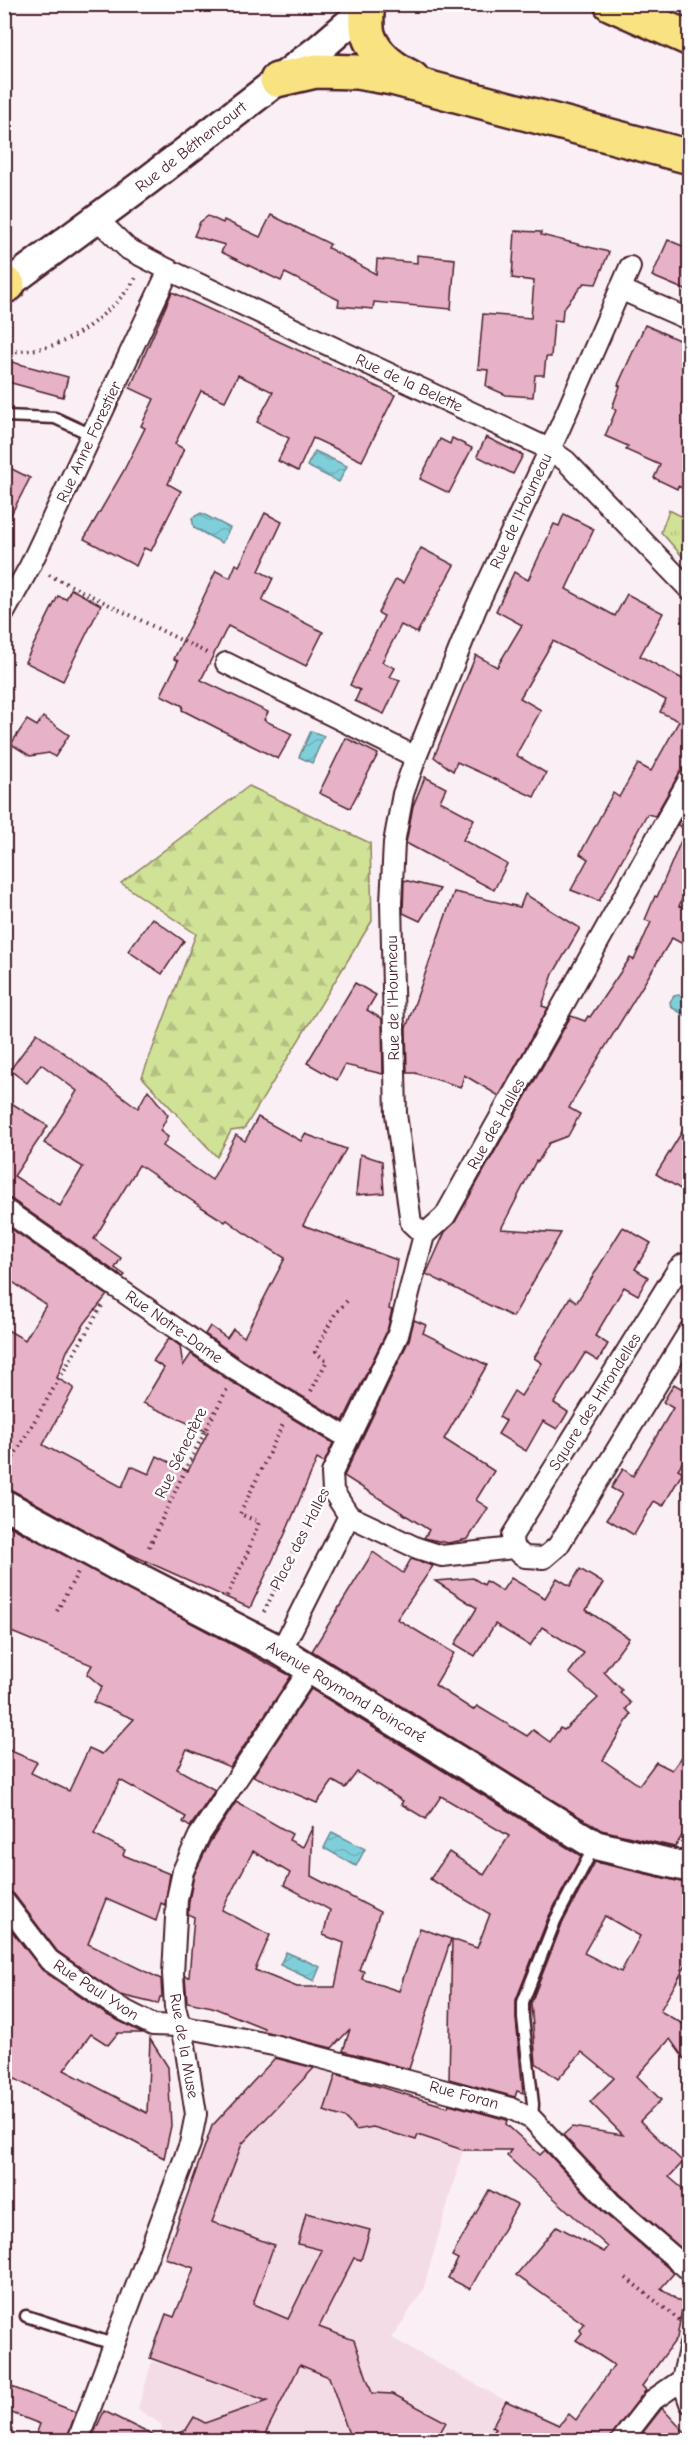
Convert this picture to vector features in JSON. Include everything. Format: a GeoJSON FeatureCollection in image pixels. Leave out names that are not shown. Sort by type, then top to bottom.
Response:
{"type":"FeatureCollection","features":[{"type":"Feature","properties":{"kind":"highway"},"geometry":{"type":"LineString","coordinates":[[611,4],[690,39]]}},
{"type":"Feature","properties":{"kind":"highway"},"geometry":{"type":"LineString","coordinates":[[369,7],[368,34],[379,54],[399,72],[427,86]]}},
{"type":"Feature","properties":{"kind":"highway"},"geometry":{"type":"LineString","coordinates":[[278,80],[316,71],[357,72],[427,86],[690,157]]}},
{"type":"Feature","properties":{"kind":"main road","name":"Rue de Béthencourt"},"geometry":{"type":"LineString","coordinates":[[5,286],[97,219],[369,7]]}},
{"type":"Feature","properties":{"kind":"main road","name":"Avenue Raymond Poincaré"},"geometry":{"type":"LineString","coordinates":[[4,1503],[89,1551],[281,1651],[595,1845],[690,1868]]}},
{"type":"Feature","properties":{"kind":"street","name":"Rue de la Belette"},"geometry":{"type":"LineString","coordinates":[[97,219],[129,249],[169,270],[549,449],[566,460],[690,590]]}},
{"type":"Feature","properties":{"kind":"street","name":"Rue de l'Houmeau"},"geometry":{"type":"LineString","coordinates":[[424,1235],[411,1223],[396,1114],[391,903],[394,843],[403,795],[476,608],[630,267]]}},
{"type":"Feature","properties":{"kind":"street","name":"Rue Anne Forestier"},"geometry":{"type":"LineString","coordinates":[[4,613],[30,566],[169,270]]}},
{"type":"Feature","properties":{"kind":"street"},"geometry":{"type":"LineString","coordinates":[[620,290],[690,320]]}},
{"type":"Feature","properties":{"kind":"street"},"geometry":{"type":"LineString","coordinates":[[226,663],[416,758]]}},
{"type":"Feature","properties":{"kind":"street","name":"Rue des Halles"},"geometry":{"type":"LineString","coordinates":[[424,1235],[445,1216],[690,778]]}},
{"type":"Feature","properties":{"kind":"street","name":"Rue Notre-Dame"},"geometry":{"type":"LineString","coordinates":[[4,1209],[237,1371],[348,1438]]}},
{"type":"Feature","properties":{"kind":"street"},"geometry":{"type":"LineString","coordinates":[[331,1479],[335,1464],[398,1335],[424,1235]]}},
{"type":"Feature","properties":{"kind":"street","name":"Square des Hirondelles"},"geometry":{"type":"LineString","coordinates":[[513,1548],[512,1536],[678,1269],[690,1263]]}},
{"type":"Feature","properties":{"kind":"street"},"geometry":{"type":"LineString","coordinates":[[513,1548],[525,1557],[544,1558],[558,1546],[690,1330]]}},
{"type":"Feature","properties":{"kind":"street","name":"Place des Halles"},"geometry":{"type":"LineString","coordinates":[[331,1479],[333,1491],[349,1516],[417,1548],[442,1557],[513,1548]]}},
{"type":"Feature","properties":{"kind":"street","name":"Place des Halles"},"geometry":{"type":"LineString","coordinates":[[281,1651],[349,1516]]}},
{"type":"Feature","properties":{"kind":"street","name":"Rue de la Muse"},"geometry":{"type":"LineString","coordinates":[[78,2440],[112,2344],[190,2144],[196,2114],[191,2077],[175,2007],[173,1974],[177,1899],[183,1871],[200,1836],[310,1669]]}},
{"type":"Feature","properties":{"kind":"street","name":"Rue Paul Yvon"},"geometry":{"type":"LineString","coordinates":[[4,1901],[49,1960],[114,2005],[133,2015],[153,2025],[180,2026]]}},
{"type":"Feature","properties":{"kind":"street","name":"Rue Foran"},"geometry":{"type":"LineString","coordinates":[[180,2026],[273,2045],[510,2108],[532,2119],[611,2203],[690,2271]]}},
{"type":"Feature","properties":{"kind":"street"},"geometry":{"type":"LineString","coordinates":[[690,2345],[682,2380],[690,2403]]}},
{"type":"Feature","properties":{"kind":"street"},"geometry":{"type":"LineString","coordinates":[[622,2440],[653,2400],[682,2380]]}},
{"type":"Feature","properties":{"kind":"lane"},"geometry":{"type":"LineString","coordinates":[[4,416],[55,418],[92,435]]}},
{"type":"Feature","properties":{"kind":"lane"},"geometry":{"type":"LineString","coordinates":[[532,2119],[533,2104],[523,2001],[555,1921],[595,1845]]}},
{"type":"Feature","properties":{"kind":"lane"},"geometry":{"type":"LineString","coordinates":[[26,2316],[112,2344]]}},
{"type":"Feature","properties":{"kind":"path"},"geometry":{"type":"LineString","coordinates":[[4,352],[26,351],[61,343],[94,322],[131,286],[146,258]]}},
{"type":"Feature","properties":{"kind":"path"},"geometry":{"type":"LineString","coordinates":[[30,566],[226,663]]}},
{"type":"Feature","properties":{"kind":"path"},"geometry":{"type":"LineString","coordinates":[[4,1473],[114,1285]]}},
{"type":"Feature","properties":{"kind":"path"},"geometry":{"type":"LineString","coordinates":[[217,1618],[247,1554],[259,1522],[240,1514],[296,1407],[327,1361],[315,1352],[335,1314],[348,1300]]}},
{"type":"Feature","properties":{"kind":"path","name":"Rue Sénectère"},"geometry":{"type":"LineString","coordinates":[[149,1547],[189,1461],[237,1371]]}},
{"type":"Feature","properties":{"kind":"path","name":"Place des Halles"},"geometry":{"type":"LineString","coordinates":[[252,1636],[319,1498],[331,1479]]}},
{"type":"Feature","properties":{"kind":"path"},"geometry":{"type":"LineString","coordinates":[[57,1611],[89,1551]]}},
{"type":"Feature","properties":{"kind":"path"},"geometry":{"type":"LineString","coordinates":[[626,2278],[681,2321],[690,2323]]}},
{"type":"Feature","properties":{"kind":"shaded area"},"geometry":{"type":"Polygon","coordinates":[[[278,2055],[473,2115],[423,2290],[392,2338],[506,2401],[589,2440],[162,2440],[161,2424],[138,2409],[152,2361],[213,2381],[182,2297],[200,2253],[192,2250],[187,2266],[163,2258],[212,2126],[278,2055]]]}},
{"type":"Feature","properties":{"kind":"green space"},"geometry":{"type":"Polygon","coordinates":[[[669,510],[689,520],[689,564],[661,532],[669,510]]]}},
{"type":"Feature","properties":{"kind":"green space"},"geometry":{"type":"Polygon","coordinates":[[[249,786],[370,843],[372,921],[244,1129],[231,1131],[217,1157],[142,1077],[196,934],[121,883],[249,786]]]}},
{"type":"Feature","properties":{"kind":"water"},"geometry":{"type":"Polygon","coordinates":[[[315,451],[347,466],[339,482],[307,466],[315,451]]]}},
{"type":"Feature","properties":{"kind":"water"},"geometry":{"type":"Polygon","coordinates":[[[201,513],[230,528],[222,543],[194,528],[192,518],[201,513]]]}},
{"type":"Feature","properties":{"kind":"water"},"geometry":{"type":"Polygon","coordinates":[[[311,731],[324,736],[312,763],[299,757],[311,731]]]}},
{"type":"Feature","properties":{"kind":"water"},"geometry":{"type":"Polygon","coordinates":[[[679,995],[689,1001],[689,1018],[671,1007],[670,1002],[674,996],[679,995]]]}},
{"type":"Feature","properties":{"kind":"water"},"geometry":{"type":"Polygon","coordinates":[[[332,1832],[365,1849],[356,1866],[324,1848],[332,1832]]]}},
{"type":"Feature","properties":{"kind":"water"},"geometry":{"type":"Polygon","coordinates":[[[286,1952],[320,1967],[314,1981],[280,1965],[286,1952]]]}},
{"type":"Feature","properties":{"kind":"building"},"geometry":{"type":"Polygon","coordinates":[[[271,215],[330,244],[328,248],[376,274],[377,259],[417,263],[417,255],[455,259],[451,309],[374,302],[373,309],[338,306],[339,300],[285,273],[281,281],[221,252],[225,245],[194,236],[200,222],[208,216],[223,223],[224,220],[260,237],[271,215]]]}},
{"type":"Feature","properties":{"kind":"building"},"geometry":{"type":"Polygon","coordinates":[[[515,231],[541,232],[541,235],[609,252],[596,284],[584,283],[563,309],[562,321],[554,320],[551,357],[546,357],[544,375],[535,375],[533,397],[506,395],[486,386],[488,370],[478,369],[483,314],[531,318],[534,281],[512,278],[515,231]]]}},
{"type":"Feature","properties":{"kind":"building"},"geometry":{"type":"Polygon","coordinates":[[[668,240],[690,249],[690,292],[652,276],[668,240]]]}},
{"type":"Feature","properties":{"kind":"building"},"geometry":{"type":"Polygon","coordinates":[[[172,292],[395,395],[362,461],[313,438],[298,471],[278,461],[289,438],[257,422],[273,392],[238,375],[225,401],[201,391],[175,444],[184,449],[168,484],[181,491],[151,551],[144,548],[136,566],[84,539],[123,472],[145,428],[141,426],[154,399],[130,388],[172,292]]]}},
{"type":"Feature","properties":{"kind":"building"},"geometry":{"type":"Polygon","coordinates":[[[645,325],[690,345],[690,492],[678,486],[677,489],[654,478],[660,465],[626,450],[628,446],[605,436],[616,410],[612,408],[620,386],[618,385],[645,325]]]}},
{"type":"Feature","properties":{"kind":"building"},"geometry":{"type":"Polygon","coordinates":[[[8,361],[68,377],[63,397],[4,381],[8,361]]]}},
{"type":"Feature","properties":{"kind":"building"},"geometry":{"type":"Polygon","coordinates":[[[486,437],[523,455],[513,474],[477,456],[486,437]]]}},
{"type":"Feature","properties":{"kind":"building"},"geometry":{"type":"Polygon","coordinates":[[[452,438],[472,448],[449,493],[420,479],[440,439],[450,444],[452,438]]]}},
{"type":"Feature","properties":{"kind":"building"},"geometry":{"type":"Polygon","coordinates":[[[4,465],[30,478],[4,528],[4,465]]]}},
{"type":"Feature","properties":{"kind":"building"},"geometry":{"type":"Polygon","coordinates":[[[265,513],[282,522],[259,571],[273,578],[262,601],[323,632],[306,666],[228,626],[201,680],[268,712],[264,720],[292,734],[278,759],[182,710],[183,706],[161,695],[178,661],[174,659],[216,571],[230,578],[236,564],[239,566],[265,513]]]}},
{"type":"Feature","properties":{"kind":"building"},"geometry":{"type":"Polygon","coordinates":[[[564,514],[594,529],[566,589],[615,616],[627,594],[663,613],[640,656],[690,683],[690,766],[680,772],[655,816],[647,814],[599,901],[571,890],[588,859],[580,854],[613,793],[619,797],[638,764],[651,771],[679,721],[660,712],[666,700],[553,641],[520,698],[541,710],[516,755],[546,773],[534,797],[457,762],[453,771],[434,757],[476,655],[497,667],[522,625],[496,611],[514,572],[528,580],[554,524],[559,526],[564,514]]]}},
{"type":"Feature","properties":{"kind":"building"},"geometry":{"type":"Polygon","coordinates":[[[421,548],[454,565],[417,633],[401,625],[382,662],[395,668],[390,677],[400,680],[384,714],[355,701],[360,690],[350,685],[384,616],[378,613],[396,579],[403,583],[421,548]]]}},
{"type":"Feature","properties":{"kind":"building"},"geometry":{"type":"Polygon","coordinates":[[[71,589],[101,605],[63,681],[25,662],[58,596],[66,599],[71,589]]]}},
{"type":"Feature","properties":{"kind":"building"},"geometry":{"type":"Polygon","coordinates":[[[43,717],[69,735],[55,757],[49,753],[30,756],[11,744],[27,720],[37,726],[43,717]]]}},
{"type":"Feature","properties":{"kind":"building"},"geometry":{"type":"Polygon","coordinates":[[[346,738],[378,754],[350,808],[319,793],[346,738]]]}},
{"type":"Feature","properties":{"kind":"building"},"geometry":{"type":"Polygon","coordinates":[[[425,777],[446,788],[440,801],[474,819],[463,840],[507,864],[494,890],[406,843],[413,806],[425,777]]]}},
{"type":"Feature","properties":{"kind":"building"},"geometry":{"type":"Polygon","coordinates":[[[690,803],[690,882],[679,906],[690,910],[690,948],[672,938],[569,1108],[580,1114],[568,1136],[549,1143],[538,1162],[536,1161],[501,1229],[561,1233],[513,1317],[426,1274],[445,1232],[455,1222],[571,1016],[585,1021],[588,1016],[590,1017],[630,958],[634,960],[651,922],[645,920],[686,829],[677,825],[690,803]]]}},
{"type":"Feature","properties":{"kind":"building"},"geometry":{"type":"Polygon","coordinates":[[[404,880],[440,889],[420,921],[403,913],[404,880]]]}},
{"type":"Feature","properties":{"kind":"building"},"geometry":{"type":"Polygon","coordinates":[[[454,892],[520,907],[525,894],[580,928],[553,974],[542,1006],[548,1008],[499,1096],[464,1075],[461,1087],[415,1073],[407,1073],[406,1028],[454,892]]]}},
{"type":"Feature","properties":{"kind":"building"},"geometry":{"type":"Polygon","coordinates":[[[152,918],[184,941],[162,974],[128,951],[152,918]]]}},
{"type":"Feature","properties":{"kind":"building"},"geometry":{"type":"Polygon","coordinates":[[[355,983],[376,995],[367,1010],[382,1019],[383,1074],[345,1065],[337,1080],[307,1063],[355,983]]]}},
{"type":"Feature","properties":{"kind":"building"},"geometry":{"type":"Polygon","coordinates":[[[37,1033],[138,1108],[148,1090],[168,1115],[160,1131],[168,1137],[163,1146],[212,1180],[236,1135],[245,1141],[258,1117],[301,1141],[305,1134],[346,1149],[303,1225],[397,1260],[389,1309],[392,1310],[387,1331],[343,1421],[244,1361],[205,1334],[210,1326],[227,1338],[233,1329],[244,1337],[285,1258],[227,1220],[225,1222],[203,1208],[139,1165],[94,1239],[121,1258],[115,1268],[125,1275],[123,1277],[11,1199],[4,1197],[4,1116],[13,1104],[48,1126],[14,1176],[60,1206],[83,1167],[44,1143],[77,1091],[41,1064],[27,1083],[10,1070],[37,1033]]]}},
{"type":"Feature","properties":{"kind":"building"},"geometry":{"type":"Polygon","coordinates":[[[690,1119],[690,1195],[656,1174],[690,1119]]]}},
{"type":"Feature","properties":{"kind":"building"},"geometry":{"type":"Polygon","coordinates":[[[360,1154],[382,1161],[384,1193],[356,1195],[360,1154]]]}},
{"type":"Feature","properties":{"kind":"building"},"geometry":{"type":"Polygon","coordinates":[[[4,1224],[107,1295],[67,1351],[57,1378],[74,1388],[43,1445],[122,1487],[131,1466],[149,1474],[157,1456],[188,1471],[208,1432],[143,1403],[164,1368],[153,1361],[169,1338],[180,1346],[183,1366],[191,1354],[230,1381],[333,1443],[324,1463],[317,1459],[250,1608],[119,1549],[12,1490],[4,1488],[4,1328],[25,1340],[46,1305],[4,1276],[4,1224]]]}},
{"type":"Feature","properties":{"kind":"building"},"geometry":{"type":"Polygon","coordinates":[[[623,1227],[651,1243],[635,1269],[648,1277],[638,1295],[624,1287],[595,1336],[608,1344],[598,1361],[585,1353],[554,1403],[568,1412],[557,1429],[543,1421],[526,1451],[498,1434],[506,1421],[499,1417],[514,1391],[521,1396],[542,1363],[534,1358],[570,1297],[577,1302],[623,1227]]]}},
{"type":"Feature","properties":{"kind":"building"},"geometry":{"type":"Polygon","coordinates":[[[414,1320],[426,1325],[423,1333],[487,1365],[444,1439],[494,1471],[476,1500],[488,1508],[468,1539],[448,1543],[424,1538],[429,1530],[344,1476],[409,1340],[414,1320]]]}},
{"type":"Feature","properties":{"kind":"building"},"geometry":{"type":"Polygon","coordinates":[[[690,1381],[690,1451],[678,1469],[683,1472],[663,1506],[654,1501],[634,1535],[607,1519],[622,1494],[611,1488],[623,1469],[633,1476],[673,1408],[663,1402],[674,1384],[684,1390],[690,1381]]]}},
{"type":"Feature","properties":{"kind":"building"},"geometry":{"type":"Polygon","coordinates":[[[4,1523],[291,1676],[230,1767],[187,1749],[177,1769],[215,1790],[190,1827],[183,1822],[186,1817],[120,1780],[94,1834],[125,1850],[123,1855],[170,1874],[165,1905],[161,1903],[156,1921],[106,1899],[88,1944],[161,1979],[162,1997],[158,2004],[120,1995],[57,1951],[14,1894],[4,1889],[4,1748],[37,1762],[31,1773],[69,1791],[89,1748],[102,1754],[134,1719],[93,1702],[102,1687],[87,1674],[92,1665],[4,1629],[4,1523]]]}},
{"type":"Feature","properties":{"kind":"building"},"geometry":{"type":"Polygon","coordinates":[[[373,1552],[403,1573],[411,1559],[433,1566],[397,1619],[454,1653],[435,1685],[473,1710],[477,1706],[527,1736],[533,1730],[550,1742],[560,1728],[564,1730],[598,1698],[569,1673],[584,1653],[542,1627],[530,1646],[495,1624],[475,1656],[455,1644],[477,1608],[435,1581],[473,1578],[484,1585],[486,1581],[502,1591],[511,1578],[545,1598],[557,1578],[570,1586],[580,1569],[603,1583],[586,1610],[629,1638],[604,1672],[631,1703],[626,1709],[631,1714],[603,1760],[639,1785],[656,1762],[672,1770],[690,1746],[690,1823],[675,1847],[601,1830],[312,1651],[373,1552]]]}},
{"type":"Feature","properties":{"kind":"building"},"geometry":{"type":"Polygon","coordinates":[[[311,1689],[581,1856],[548,1918],[516,2000],[523,2093],[517,2091],[515,2097],[449,2079],[452,1939],[477,1948],[490,1914],[430,1879],[449,1852],[484,1875],[509,1836],[441,1796],[426,1819],[401,1804],[403,1801],[357,1772],[345,1788],[333,1781],[317,1803],[253,1776],[311,1689]]]}},
{"type":"Feature","properties":{"kind":"building"},"geometry":{"type":"Polygon","coordinates":[[[236,1802],[292,1834],[289,1840],[303,1847],[313,1826],[311,1876],[380,1912],[359,1970],[364,1971],[362,1979],[399,1991],[420,1928],[451,1939],[409,2069],[343,2051],[350,2029],[332,2048],[263,2031],[264,2028],[212,2007],[187,2002],[185,1976],[189,1977],[194,1917],[188,1914],[189,1901],[194,1875],[210,1842],[236,1802]],[[253,1851],[222,1910],[270,1935],[255,1970],[297,1987],[335,1987],[344,1943],[323,1935],[330,1910],[284,1885],[290,1873],[253,1851]]]}},
{"type":"Feature","properties":{"kind":"building"},"geometry":{"type":"Polygon","coordinates":[[[595,1862],[690,1884],[690,1958],[660,2011],[690,2028],[690,2067],[670,2039],[637,2076],[661,2100],[640,2121],[683,2162],[669,2177],[690,2195],[689,2255],[619,2194],[563,2135],[572,2127],[623,2135],[590,2102],[614,2078],[582,2052],[558,2079],[536,2063],[531,2003],[562,1924],[595,1862]],[[605,1916],[584,1953],[621,1972],[640,1936],[605,1916]]]}},
{"type":"Feature","properties":{"kind":"building"},"geometry":{"type":"Polygon","coordinates":[[[4,1921],[42,1970],[107,2015],[143,2033],[118,2033],[108,2045],[91,2034],[64,2070],[147,2113],[150,2039],[168,2067],[171,2126],[164,2158],[4,2073],[4,1921]]]}},
{"type":"Feature","properties":{"kind":"building"},"geometry":{"type":"Polygon","coordinates":[[[275,2058],[314,2068],[242,2144],[212,2222],[274,2245],[253,2304],[288,2319],[322,2250],[298,2244],[306,2213],[370,2230],[361,2260],[354,2258],[319,2327],[354,2340],[372,2393],[393,2394],[446,2422],[436,2440],[351,2440],[329,2377],[300,2365],[262,2440],[165,2440],[165,2438],[186,2430],[194,2417],[205,2423],[267,2401],[150,2358],[166,2314],[174,2317],[194,2268],[165,2258],[212,2126],[275,2058]]]}},
{"type":"Feature","properties":{"kind":"building"},"geometry":{"type":"Polygon","coordinates":[[[336,2074],[448,2107],[449,2104],[507,2120],[506,2124],[540,2155],[545,2150],[603,2212],[674,2273],[661,2288],[683,2304],[677,2338],[642,2386],[646,2390],[610,2440],[487,2440],[496,2429],[492,2427],[506,2401],[559,2425],[569,2414],[576,2420],[614,2365],[576,2340],[582,2333],[580,2330],[584,2324],[516,2275],[557,2226],[604,2252],[608,2247],[507,2156],[511,2150],[463,2150],[418,2135],[416,2140],[373,2127],[356,2130],[345,2118],[324,2111],[336,2074]]]}},
{"type":"Feature","properties":{"kind":"building"},"geometry":{"type":"Polygon","coordinates":[[[489,2190],[517,2205],[470,2289],[448,2278],[458,2259],[452,2256],[489,2190]]]}},
{"type":"Feature","properties":{"kind":"building"},"geometry":{"type":"Polygon","coordinates":[[[4,2384],[76,2412],[66,2440],[34,2440],[40,2424],[4,2410],[4,2384]]]}},
{"type":"Feature","properties":{"kind":"building"},"geometry":{"type":"Polygon","coordinates":[[[662,2408],[690,2438],[690,2440],[637,2440],[662,2408]]]}},
{"type":"Feature","properties":{"kind":"building"},"geometry":{"type":"Polygon","coordinates":[[[104,2411],[162,2440],[91,2440],[104,2411]]]}}]}
